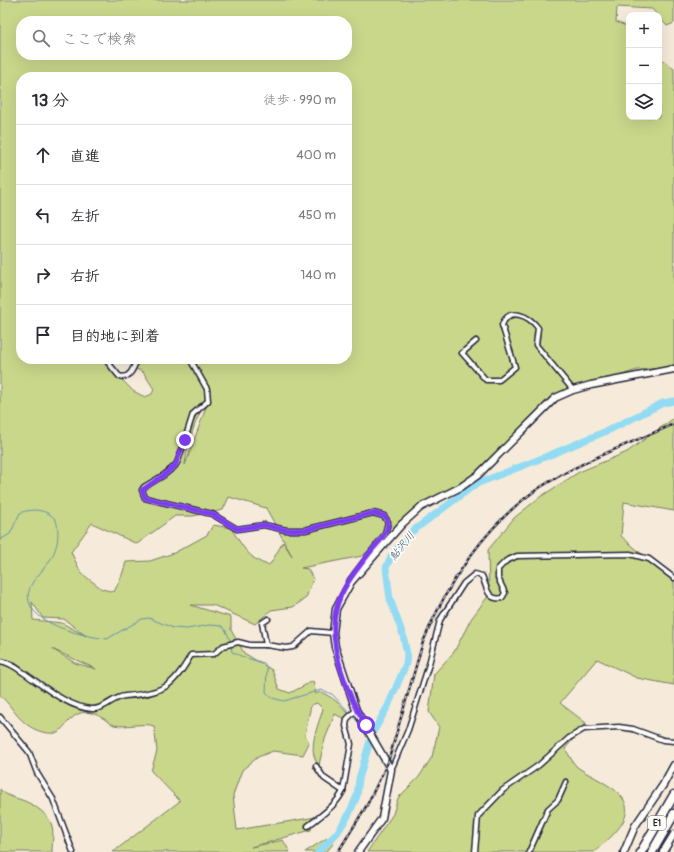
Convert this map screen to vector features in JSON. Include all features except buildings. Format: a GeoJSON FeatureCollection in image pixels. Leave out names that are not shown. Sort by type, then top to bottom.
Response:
{"type":"FeatureCollection","features":[{"type":"Feature","properties":{"kind":"highway","name":"E1"},"geometry":{"type":"LineString","coordinates":[[641,852],[674,795]]}},
{"type":"Feature","properties":{"kind":"highway","name":"E1"},"geometry":{"type":"LineString","coordinates":[[652,852],[674,814]]}},
{"type":"Feature","properties":{"kind":"street"},"geometry":{"type":"LineString","coordinates":[[476,341],[462,353],[486,380],[499,380],[515,367],[502,325],[503,321],[509,316],[515,314],[526,317],[538,328],[536,345],[573,390]]}},
{"type":"Feature","properties":{"kind":"street"},"geometry":{"type":"LineString","coordinates":[[109,364],[119,376],[123,377],[128,376],[135,364]]}},
{"type":"Feature","properties":{"kind":"street"},"geometry":{"type":"LineString","coordinates":[[193,364],[208,389],[208,401],[193,414],[178,461],[164,475],[144,487],[142,490],[145,498],[212,514],[237,529],[264,525],[286,530],[305,530],[373,513],[384,516],[388,522],[385,534],[349,581],[343,593],[336,609],[333,633],[335,647],[356,710],[374,738],[391,770]]}},
{"type":"Feature","properties":{"kind":"street"},"geometry":{"type":"LineString","coordinates":[[343,593],[382,546],[421,507],[461,487],[478,475],[555,398],[573,390],[611,380],[674,368]]}},
{"type":"Feature","properties":{"kind":"street"},"geometry":{"type":"LineString","coordinates":[[358,852],[382,818],[391,770],[408,730],[429,664],[440,620],[464,583],[475,574],[482,576],[486,590],[491,597],[496,599],[502,598],[505,593],[498,578],[498,569],[506,561],[517,556],[630,554],[649,559],[674,578]]}},
{"type":"Feature","properties":{"kind":"street"},"geometry":{"type":"LineString","coordinates":[[266,645],[262,623],[268,619]]}},
{"type":"Feature","properties":{"kind":"street"},"geometry":{"type":"LineString","coordinates":[[0,662],[17,668],[61,698],[91,709],[99,708],[121,696],[142,694],[158,690],[175,681],[191,655],[214,654],[223,646],[238,642],[250,645],[266,645],[286,648],[292,647],[311,631],[333,633]]}},
{"type":"Feature","properties":{"kind":"street"},"geometry":{"type":"LineString","coordinates":[[308,826],[340,798],[343,791],[351,744],[346,726],[347,719],[356,710]]}},
{"type":"Feature","properties":{"kind":"street"},"geometry":{"type":"LineString","coordinates":[[0,717],[29,752],[37,773],[53,799],[73,852]]}},
{"type":"Feature","properties":{"kind":"street"},"geometry":{"type":"LineString","coordinates":[[475,852],[478,816],[503,790],[539,765],[569,738],[584,729],[619,727],[633,729],[662,740],[674,741]]}},
{"type":"Feature","properties":{"kind":"street"},"geometry":{"type":"LineString","coordinates":[[624,852],[635,826],[654,800],[674,765]]}},
{"type":"Feature","properties":{"kind":"street"},"geometry":{"type":"LineString","coordinates":[[316,766],[324,778],[343,791]]}},
{"type":"Feature","properties":{"kind":"street"},"geometry":{"type":"LineString","coordinates":[[529,852],[548,809],[558,800],[566,782]]}},
{"type":"Feature","properties":{"kind":"street"},"geometry":{"type":"LineString","coordinates":[[663,852],[674,834]]}},
{"type":"Feature","properties":{"kind":"green space"},"geometry":{"type":"Polygon","coordinates":[[[0,0],[674,0],[674,23],[667,26],[662,20],[662,12],[655,12],[652,9],[617,7],[616,22],[626,26],[626,120],[662,120],[662,59],[674,69],[674,367],[637,370],[591,385],[568,390],[472,479],[428,504],[362,556],[301,568],[308,569],[313,579],[306,598],[293,607],[271,610],[255,624],[213,605],[190,605],[231,617],[231,630],[244,653],[272,670],[279,689],[290,693],[313,681],[316,694],[320,692],[329,696],[349,714],[344,719],[335,714],[325,739],[319,765],[313,753],[313,746],[316,730],[323,709],[317,703],[311,705],[305,735],[309,743],[303,755],[273,751],[258,757],[242,770],[233,795],[237,830],[316,817],[311,830],[251,847],[283,840],[290,852],[113,852],[180,801],[151,771],[157,751],[154,726],[114,725],[101,717],[87,712],[76,715],[58,733],[51,733],[38,731],[32,728],[17,715],[0,696],[0,0]],[[208,402],[199,414],[196,422],[187,450],[185,465],[208,402]],[[229,497],[223,510],[193,516],[175,516],[137,544],[92,523],[71,552],[81,573],[102,589],[114,592],[126,562],[150,561],[174,553],[207,535],[213,525],[231,528],[246,551],[261,563],[268,565],[271,563],[283,542],[292,556],[266,508],[229,497]],[[32,602],[33,620],[62,623],[86,636],[64,619],[43,618],[32,602]],[[52,649],[75,663],[96,669],[52,649]]]}},
{"type":"Feature","properties":{"kind":"green space"},"geometry":{"type":"Polygon","coordinates":[[[674,418],[674,511],[624,502],[621,536],[674,582],[674,685],[637,678],[597,659],[560,703],[586,723],[565,749],[574,763],[581,770],[609,786],[620,795],[625,803],[626,812],[624,820],[618,829],[594,852],[367,852],[393,814],[398,798],[419,777],[432,757],[439,727],[429,712],[434,674],[454,652],[471,619],[489,595],[488,550],[514,518],[540,497],[579,472],[627,452],[674,418]]]}},
{"type":"Feature","properties":{"kind":"green space"},"geometry":{"type":"Polygon","coordinates":[[[0,789],[7,795],[36,807],[48,817],[53,829],[52,852],[0,852],[0,789]]]}},
{"type":"Feature","properties":{"kind":"green space"},"geometry":{"type":"Polygon","coordinates":[[[327,838],[334,843],[326,852],[305,852],[327,838]]]}},
{"type":"Feature","properties":{"kind":"waterway","name":"鮎沢川"},"geometry":{"type":"LineString","coordinates":[[318,852],[337,833],[348,816],[357,796],[359,779],[372,734],[388,706],[406,664],[407,654],[403,635],[390,599],[386,568],[391,556],[410,533],[476,484],[609,430],[663,403],[674,401]]}},
{"type":"Feature","properties":{"kind":"waterway"},"geometry":{"type":"LineString","coordinates":[[0,540],[10,534],[20,513],[25,511],[39,510],[52,516],[56,520],[58,539],[54,552],[48,563],[31,585],[28,598],[32,609],[41,618],[54,625],[83,634],[107,639],[142,619],[149,618],[173,628],[187,629],[209,625],[222,626],[231,642]]}},
{"type":"Feature","properties":{"kind":"waterway"},"geometry":{"type":"LineString","coordinates":[[231,645],[232,652],[264,663],[267,668],[266,692],[272,698],[284,701],[321,690],[332,694],[351,714]]}},
{"type":"Feature","properties":{"kind":"waterway"},"geometry":{"type":"LineString","coordinates":[[353,716],[367,734]]}},
{"type":"Feature","properties":{"kind":"railway"},"geometry":{"type":"LineString","coordinates":[[338,852],[367,805],[388,762],[423,642],[444,598],[470,556],[502,519],[539,488],[571,469],[674,424]]}},
{"type":"Feature","properties":{"kind":"route"},"geometry":{"type":"LineString","coordinates":[[185,440],[175,466],[164,475],[144,487],[142,490],[145,498],[148,500],[177,505],[212,514],[237,529],[264,525],[286,530],[305,530],[373,513],[384,516],[387,519],[388,522],[385,534],[344,589],[336,609],[334,620],[333,633],[335,647],[356,710],[366,725]]}}]}
